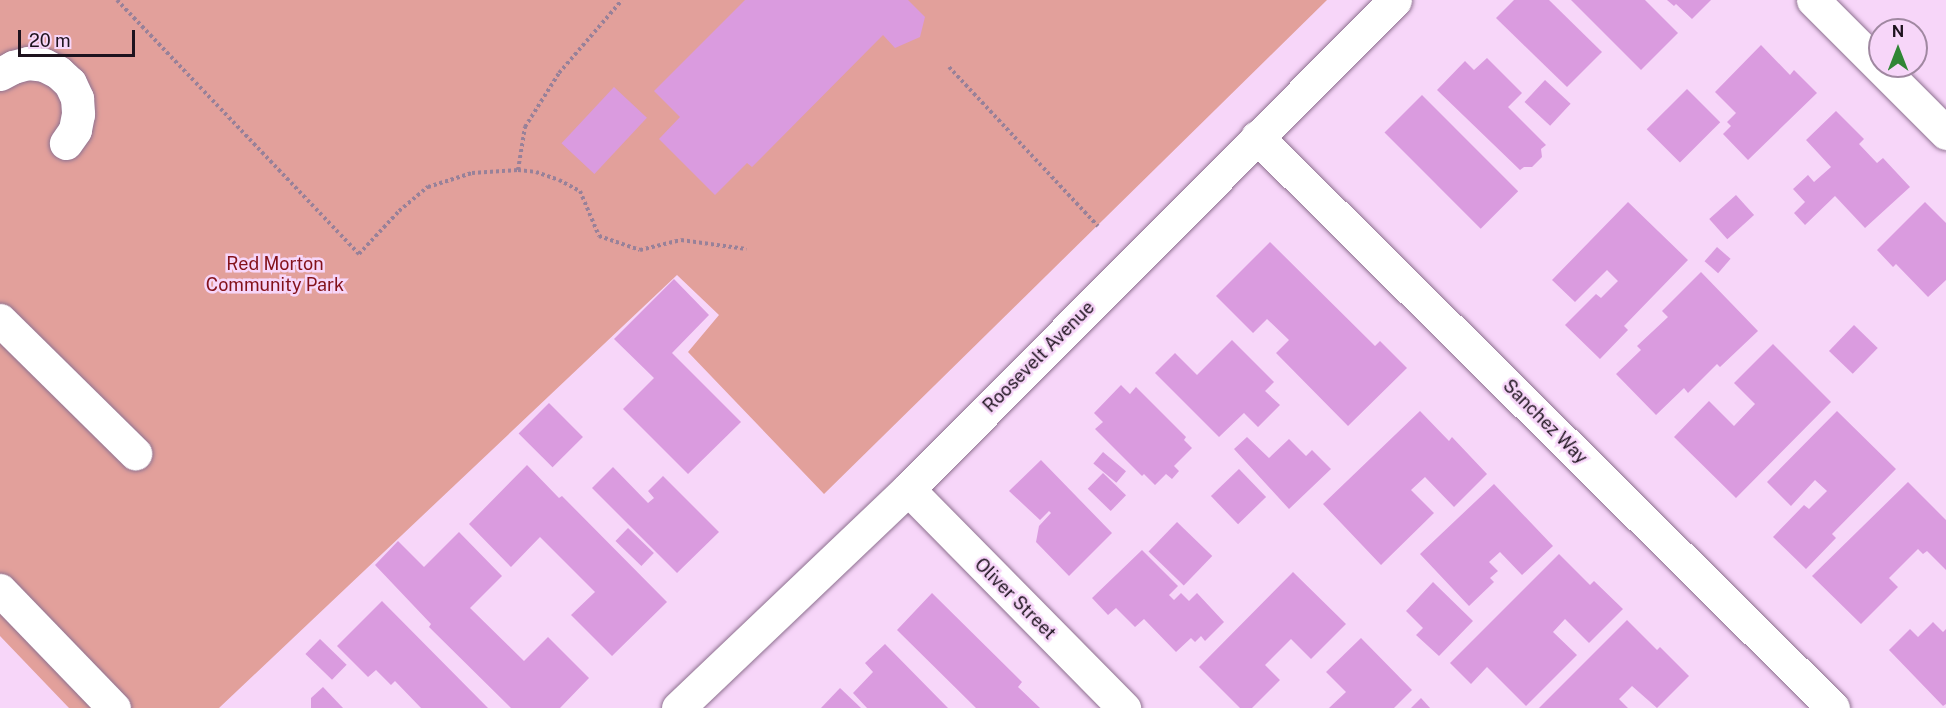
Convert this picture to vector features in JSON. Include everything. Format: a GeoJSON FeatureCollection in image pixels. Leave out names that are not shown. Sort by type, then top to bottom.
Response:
{"type":"FeatureCollection","features":[{"type":"Feature","properties":{"kind":"street","name":"Roosevelt Avenue"},"geometry":{"type":"LineString","coordinates":[[678,708],[908,489],[1395,0]]}},
{"type":"Feature","properties":{"kind":"street"},"geometry":{"type":"LineString","coordinates":[[1813,0],[1946,134]]}},
{"type":"Feature","properties":{"kind":"street"},"geometry":{"type":"LineString","coordinates":[[0,74],[28,63],[44,65],[58,72],[70,84],[77,98],[78,114],[75,130],[66,142]]}},
{"type":"Feature","properties":{"kind":"street","name":"Sanchez Way"},"geometry":{"type":"LineString","coordinates":[[1257,137],[1833,708]]}},
{"type":"Feature","properties":{"kind":"street"},"geometry":{"type":"LineString","coordinates":[[0,320],[135,453]]}},
{"type":"Feature","properties":{"kind":"street","name":"Oliver Street"},"geometry":{"type":"LineString","coordinates":[[908,489],[1124,708]]}},
{"type":"Feature","properties":{"kind":"street"},"geometry":{"type":"LineString","coordinates":[[0,590],[114,708]]}},
{"type":"Feature","properties":{"kind":"path"},"geometry":{"type":"LineString","coordinates":[[117,0],[359,254],[399,211],[428,187],[472,173],[518,170],[536,172],[580,191],[599,236],[640,250],[681,240],[746,249]]}},
{"type":"Feature","properties":{"kind":"path"},"geometry":{"type":"LineString","coordinates":[[518,170],[525,127],[559,73],[622,0]]}},
{"type":"Feature","properties":{"kind":"path"},"geometry":{"type":"LineString","coordinates":[[949,67],[1098,226]]}},
{"type":"Feature","properties":{"kind":"green space","name":"Red Morton Community Park"},"geometry":{"type":"Polygon","coordinates":[[[0,0],[1327,0],[824,494],[688,352],[719,315],[677,275],[219,708],[69,708],[0,636],[0,0]]]}},
{"type":"Feature","properties":{"kind":"building"},"geometry":{"type":"Polygon","coordinates":[[[745,0],[908,0],[925,17],[920,37],[895,48],[883,35],[752,167],[747,163],[715,195],[659,139],[680,117],[654,91],[745,0]]]}},
{"type":"Feature","properties":{"kind":"building"},"geometry":{"type":"Polygon","coordinates":[[[1514,0],[1549,0],[1602,52],[1567,87],[1496,18],[1514,0]]]}},
{"type":"Feature","properties":{"kind":"building"},"geometry":{"type":"Polygon","coordinates":[[[1571,0],[1645,0],[1678,33],[1641,70],[1571,0]]]}},
{"type":"Feature","properties":{"kind":"building"},"geometry":{"type":"Polygon","coordinates":[[[1667,0],[1711,0],[1692,19],[1676,4],[1674,6],[1667,0]]]}},
{"type":"Feature","properties":{"kind":"building"},"geometry":{"type":"Polygon","coordinates":[[[1761,45],[1790,75],[1794,70],[1817,93],[1748,160],[1723,134],[1731,126],[1727,122],[1736,113],[1715,92],[1761,45]]]}},
{"type":"Feature","properties":{"kind":"building"},"geometry":{"type":"Polygon","coordinates":[[[1487,58],[1522,93],[1508,107],[1546,145],[1541,149],[1542,157],[1532,167],[1524,167],[1520,170],[1437,90],[1465,61],[1474,70],[1487,58]]]}},
{"type":"Feature","properties":{"kind":"building"},"geometry":{"type":"Polygon","coordinates":[[[1545,80],[1571,104],[1550,126],[1525,102],[1545,80]]]}},
{"type":"Feature","properties":{"kind":"building"},"geometry":{"type":"Polygon","coordinates":[[[614,87],[647,118],[594,174],[561,143],[614,87]]]}},
{"type":"Feature","properties":{"kind":"building"},"geometry":{"type":"Polygon","coordinates":[[[1687,89],[1720,122],[1680,163],[1647,129],[1687,89]]]}},
{"type":"Feature","properties":{"kind":"building"},"geometry":{"type":"Polygon","coordinates":[[[1422,95],[1518,191],[1481,229],[1385,132],[1422,95]]]}},
{"type":"Feature","properties":{"kind":"building"},"geometry":{"type":"Polygon","coordinates":[[[1836,111],[1864,139],[1859,144],[1877,163],[1883,158],[1910,187],[1865,228],[1835,196],[1805,225],[1794,213],[1805,202],[1793,189],[1808,175],[1814,182],[1831,167],[1806,140],[1836,111]]]}},
{"type":"Feature","properties":{"kind":"building"},"geometry":{"type":"Polygon","coordinates":[[[1736,195],[1754,215],[1727,239],[1709,219],[1736,195]]]}},
{"type":"Feature","properties":{"kind":"building"},"geometry":{"type":"Polygon","coordinates":[[[1628,202],[1688,260],[1624,326],[1628,330],[1600,359],[1565,325],[1596,294],[1601,298],[1618,281],[1607,270],[1575,302],[1552,280],[1628,202]]]}},
{"type":"Feature","properties":{"kind":"building"},"geometry":{"type":"Polygon","coordinates":[[[1925,202],[1946,223],[1946,280],[1928,297],[1896,264],[1893,267],[1877,250],[1925,202]]]}},
{"type":"Feature","properties":{"kind":"building"},"geometry":{"type":"Polygon","coordinates":[[[1270,242],[1375,346],[1380,341],[1407,368],[1348,426],[1276,353],[1289,340],[1267,319],[1253,333],[1216,296],[1270,242]]]}},
{"type":"Feature","properties":{"kind":"building"},"geometry":{"type":"Polygon","coordinates":[[[1717,247],[1731,259],[1718,273],[1705,261],[1717,247]]]}},
{"type":"Feature","properties":{"kind":"building"},"geometry":{"type":"Polygon","coordinates":[[[1701,272],[1758,331],[1720,367],[1717,364],[1688,393],[1684,388],[1656,415],[1616,374],[1641,350],[1637,346],[1668,317],[1662,311],[1701,272]]]}},
{"type":"Feature","properties":{"kind":"building"},"geometry":{"type":"Polygon","coordinates":[[[674,279],[709,315],[672,353],[741,422],[688,474],[623,409],[654,378],[614,339],[674,279]]]}},
{"type":"Feature","properties":{"kind":"building"},"geometry":{"type":"Polygon","coordinates":[[[1854,325],[1878,348],[1853,374],[1829,351],[1854,325]]]}},
{"type":"Feature","properties":{"kind":"building"},"geometry":{"type":"Polygon","coordinates":[[[1232,340],[1274,382],[1265,391],[1280,405],[1258,427],[1244,413],[1219,437],[1155,373],[1175,353],[1197,375],[1232,340]]]}},
{"type":"Feature","properties":{"kind":"building"},"geometry":{"type":"Polygon","coordinates":[[[1773,344],[1831,402],[1736,498],[1674,437],[1709,401],[1734,426],[1755,404],[1734,383],[1773,344]]]}},
{"type":"Feature","properties":{"kind":"building"},"geometry":{"type":"Polygon","coordinates":[[[1121,385],[1130,394],[1136,387],[1186,437],[1184,440],[1192,448],[1174,466],[1179,471],[1172,479],[1166,474],[1155,485],[1144,474],[1142,476],[1095,429],[1103,422],[1094,413],[1121,385]]]}},
{"type":"Feature","properties":{"kind":"building"},"geometry":{"type":"Polygon","coordinates":[[[549,403],[583,437],[553,467],[519,433],[549,403]]]}},
{"type":"Feature","properties":{"kind":"building"},"geometry":{"type":"Polygon","coordinates":[[[1420,411],[1449,441],[1452,437],[1487,474],[1454,507],[1425,477],[1411,490],[1434,513],[1381,565],[1323,504],[1420,411]]]}},
{"type":"Feature","properties":{"kind":"building"},"geometry":{"type":"Polygon","coordinates":[[[1837,411],[1896,469],[1832,534],[1836,538],[1806,569],[1773,537],[1804,505],[1809,509],[1827,491],[1815,480],[1791,506],[1767,482],[1837,411]]]}},
{"type":"Feature","properties":{"kind":"building"},"geometry":{"type":"Polygon","coordinates":[[[1247,437],[1269,458],[1289,439],[1306,456],[1312,450],[1331,469],[1289,509],[1234,449],[1247,437]]]}},
{"type":"Feature","properties":{"kind":"building"},"geometry":{"type":"Polygon","coordinates":[[[1103,452],[1126,471],[1116,483],[1093,463],[1103,452]]]}},
{"type":"Feature","properties":{"kind":"building"},"geometry":{"type":"Polygon","coordinates":[[[1041,460],[1112,533],[1069,576],[1036,542],[1039,526],[1051,513],[1049,511],[1040,520],[1009,491],[1041,460]]]}},
{"type":"Feature","properties":{"kind":"building"},"geometry":{"type":"Polygon","coordinates":[[[527,465],[559,498],[562,496],[667,602],[612,656],[571,615],[595,592],[540,537],[511,567],[469,524],[527,465]]]}},
{"type":"Feature","properties":{"kind":"building"},"geometry":{"type":"Polygon","coordinates":[[[613,467],[648,503],[654,498],[648,491],[663,476],[719,532],[677,573],[592,488],[613,467]]]}},
{"type":"Feature","properties":{"kind":"building"},"geometry":{"type":"Polygon","coordinates":[[[1239,469],[1266,497],[1238,524],[1211,496],[1239,469]]]}},
{"type":"Feature","properties":{"kind":"building"},"geometry":{"type":"Polygon","coordinates":[[[1103,473],[1126,495],[1111,511],[1088,489],[1103,473]]]}},
{"type":"Feature","properties":{"kind":"building"},"geometry":{"type":"Polygon","coordinates":[[[1908,482],[1946,520],[1946,570],[1927,551],[1923,554],[1918,549],[1889,578],[1898,587],[1861,624],[1812,576],[1908,482]]]}},
{"type":"Feature","properties":{"kind":"building"},"geometry":{"type":"Polygon","coordinates":[[[1494,484],[1553,546],[1522,575],[1500,552],[1489,562],[1498,571],[1490,578],[1494,582],[1469,606],[1420,554],[1494,484]]]}},
{"type":"Feature","properties":{"kind":"building"},"geometry":{"type":"Polygon","coordinates":[[[1177,522],[1212,556],[1184,586],[1149,551],[1177,522]]]}},
{"type":"Feature","properties":{"kind":"building"},"geometry":{"type":"Polygon","coordinates":[[[628,528],[654,553],[641,566],[615,541],[628,528]]]}},
{"type":"Feature","properties":{"kind":"building"},"geometry":{"type":"Polygon","coordinates":[[[459,532],[502,576],[470,608],[524,661],[548,637],[589,678],[560,708],[511,708],[429,627],[431,624],[375,565],[398,541],[424,567],[459,532]]]}},
{"type":"Feature","properties":{"kind":"building"},"geometry":{"type":"Polygon","coordinates":[[[1142,550],[1178,586],[1169,595],[1174,600],[1181,593],[1189,601],[1197,593],[1224,622],[1205,641],[1201,636],[1195,642],[1191,638],[1176,652],[1144,619],[1135,627],[1116,608],[1108,615],[1092,598],[1142,550]]]}},
{"type":"Feature","properties":{"kind":"building"},"geometry":{"type":"Polygon","coordinates":[[[1559,554],[1590,585],[1594,581],[1623,609],[1589,643],[1565,619],[1553,632],[1577,655],[1526,706],[1487,667],[1471,684],[1450,663],[1559,554]]]}},
{"type":"Feature","properties":{"kind":"building"},"geometry":{"type":"Polygon","coordinates":[[[1293,572],[1346,624],[1311,659],[1291,639],[1265,665],[1280,680],[1252,708],[1240,708],[1199,667],[1293,572]]]}},
{"type":"Feature","properties":{"kind":"building"},"geometry":{"type":"Polygon","coordinates":[[[1433,582],[1473,621],[1439,656],[1416,635],[1423,628],[1406,611],[1433,582]]]}},
{"type":"Feature","properties":{"kind":"building"},"geometry":{"type":"Polygon","coordinates":[[[932,593],[1022,682],[1018,687],[1040,708],[976,708],[897,630],[932,593]]]}},
{"type":"Feature","properties":{"kind":"building"},"geometry":{"type":"Polygon","coordinates":[[[382,601],[488,708],[421,708],[395,681],[391,685],[376,670],[368,677],[337,646],[382,601]]]}},
{"type":"Feature","properties":{"kind":"building"},"geometry":{"type":"Polygon","coordinates":[[[1627,620],[1657,650],[1660,647],[1689,676],[1657,708],[1632,686],[1619,699],[1628,708],[1539,708],[1627,620]]]}},
{"type":"Feature","properties":{"kind":"building"},"geometry":{"type":"Polygon","coordinates":[[[1933,622],[1943,632],[1946,629],[1946,704],[1943,706],[1889,650],[1910,629],[1918,637],[1933,622]]]}},
{"type":"Feature","properties":{"kind":"building"},"geometry":{"type":"Polygon","coordinates":[[[1361,638],[1412,690],[1394,708],[1329,708],[1346,692],[1326,672],[1361,638]]]}},
{"type":"Feature","properties":{"kind":"building"},"geometry":{"type":"Polygon","coordinates":[[[320,639],[347,665],[332,680],[305,654],[320,639]]]}},
{"type":"Feature","properties":{"kind":"building"},"geometry":{"type":"Polygon","coordinates":[[[885,644],[948,708],[867,708],[853,693],[873,672],[865,663],[885,644]]]}},
{"type":"Feature","properties":{"kind":"building"},"geometry":{"type":"Polygon","coordinates":[[[323,687],[343,708],[311,708],[311,698],[323,687]]]}},
{"type":"Feature","properties":{"kind":"building"},"geometry":{"type":"Polygon","coordinates":[[[840,688],[861,708],[821,708],[840,688]]]}},
{"type":"Feature","properties":{"kind":"building"},"geometry":{"type":"Polygon","coordinates":[[[1421,698],[1430,708],[1411,708],[1421,698]]]}}]}
